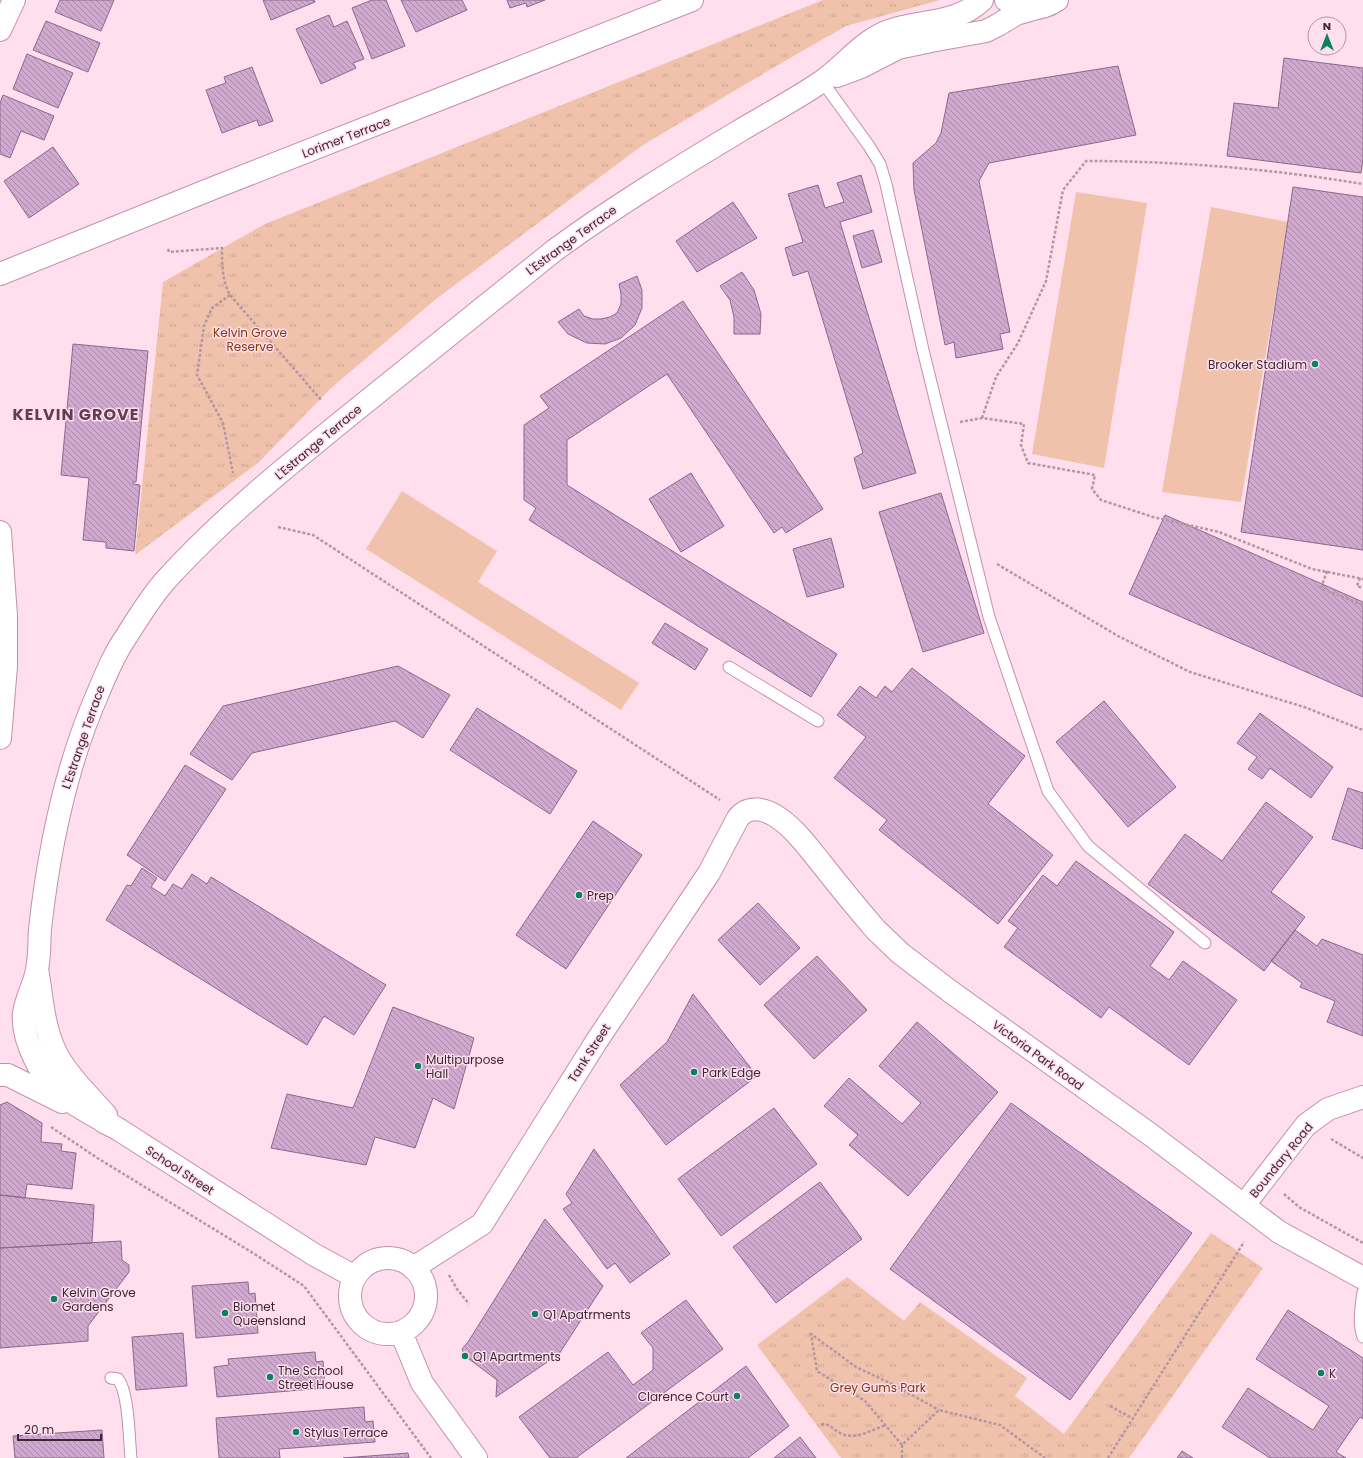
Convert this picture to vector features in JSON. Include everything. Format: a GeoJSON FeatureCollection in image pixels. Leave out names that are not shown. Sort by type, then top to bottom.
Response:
{"type":"FeatureCollection","features":[{"type":"Feature","properties":{"kind":"street"},"geometry":{"type":"LineString","coordinates":[[0,30],[14,0]]}},
{"type":"Feature","properties":{"kind":"street","name":"Lorimer Terrace"},"geometry":{"type":"LineString","coordinates":[[0,274],[201,193],[692,0]]}},
{"type":"Feature","properties":{"kind":"street","name":"L'Estrange Terrace"},"geometry":{"type":"LineString","coordinates":[[118,1129],[68,1072],[55,1052],[46,1019],[37,969],[51,847],[67,779],[91,707],[106,673],[124,639],[144,608],[164,582],[212,532],[304,452],[555,250],[593,222],[655,182],[822,81],[878,36],[904,26],[956,17],[970,10],[982,0]]}},
{"type":"Feature","properties":{"kind":"street","name":"L'Estrange Terrace"},"geometry":{"type":"LineString","coordinates":[[1006,0],[1020,7],[1037,8]]}},
{"type":"Feature","properties":{"kind":"street","name":"L'Estrange Terrace"},"geometry":{"type":"LineString","coordinates":[[822,81],[861,67],[893,50],[925,42],[986,31],[1016,14],[1048,6],[1056,0]]}},
{"type":"Feature","properties":{"kind":"street"},"geometry":{"type":"LineString","coordinates":[[0,532],[6,616],[6,666],[0,738]]}},
{"type":"Feature","properties":{"kind":"street","name":"Victoria Park Road"},"geometry":{"type":"LineString","coordinates":[[741,814],[753,809],[763,810],[781,820],[803,842],[876,930],[900,953],[951,992],[1144,1131],[1279,1232],[1363,1278]]}},
{"type":"Feature","properties":{"kind":"street","name":"Tank Street"},"geometry":{"type":"LineString","coordinates":[[413,1268],[482,1224],[596,1042],[709,873],[731,828],[741,814]]}},
{"type":"Feature","properties":{"kind":"street","name":"School Street"},"geometry":{"type":"LineString","coordinates":[[0,1074],[8,1075],[118,1129],[312,1254],[355,1277]]}},
{"type":"Feature","properties":{"kind":"street","name":"Boundary Road"},"geometry":{"type":"LineString","coordinates":[[1244,1205],[1306,1125],[1328,1109],[1363,1097]]}},
{"type":"Feature","properties":{"kind":"street"},"geometry":{"type":"LineString","coordinates":[[382,1258],[394,1258],[404,1262],[413,1268],[422,1278],[426,1290],[425,1303],[421,1315],[412,1325],[401,1332],[390,1334],[378,1333],[368,1328],[359,1321],[353,1311],[350,1300],[351,1288],[355,1277],[362,1268],[371,1262],[382,1258]]}},
{"type":"Feature","properties":{"kind":"street"},"geometry":{"type":"LineString","coordinates":[[401,1332],[422,1383],[476,1458]]}},
{"type":"Feature","properties":{"kind":"lane"},"geometry":{"type":"LineString","coordinates":[[822,81],[867,142],[882,170],[923,350],[989,617],[1048,791],[1088,846],[1205,943]]}},
{"type":"Feature","properties":{"kind":"lane"},"geometry":{"type":"LineString","coordinates":[[729,667],[818,721]]}},
{"type":"Feature","properties":{"kind":"lane"},"geometry":{"type":"LineString","coordinates":[[1363,1292],[1360,1322],[1363,1337]]}},
{"type":"Feature","properties":{"kind":"lane"},"geometry":{"type":"LineString","coordinates":[[111,1378],[118,1379],[122,1387],[125,1401],[131,1458]]}},
{"type":"Feature","properties":{"kind":"path"},"geometry":{"type":"LineString","coordinates":[[982,418],[996,377],[1018,343],[1046,281],[1063,190],[1086,160],[1152,162],[1280,172],[1363,184]]}},
{"type":"Feature","properties":{"kind":"path"},"geometry":{"type":"LineString","coordinates":[[168,249],[169,252],[222,248],[222,271],[227,290],[230,295],[322,401]]}},
{"type":"Feature","properties":{"kind":"path"},"geometry":{"type":"LineString","coordinates":[[230,295],[212,308],[204,326],[197,375],[223,423],[233,473]]}},
{"type":"Feature","properties":{"kind":"path"},"geometry":{"type":"LineString","coordinates":[[942,426],[982,418],[1024,424],[1021,445],[1028,463],[1095,475],[1092,489],[1101,500],[1153,516],[1219,532],[1312,569],[1362,579],[1358,586],[1363,588]]}},
{"type":"Feature","properties":{"kind":"path"},"geometry":{"type":"LineString","coordinates":[[278,527],[313,535],[741,814]]}},
{"type":"Feature","properties":{"kind":"path"},"geometry":{"type":"LineString","coordinates":[[973,549],[1118,636],[1190,672],[1304,707],[1363,730]]}},
{"type":"Feature","properties":{"kind":"path"},"geometry":{"type":"LineString","coordinates":[[1327,571],[1321,588],[1363,605]]}},
{"type":"Feature","properties":{"kind":"path"},"geometry":{"type":"LineString","coordinates":[[46,1124],[99,1159],[248,1249],[304,1286],[431,1458]]}},
{"type":"Feature","properties":{"kind":"path"},"geometry":{"type":"LineString","coordinates":[[1329,1138],[1363,1158]]}},
{"type":"Feature","properties":{"kind":"path"},"geometry":{"type":"LineString","coordinates":[[1265,1178],[1299,1207],[1363,1243]]}},
{"type":"Feature","properties":{"kind":"path"},"geometry":{"type":"LineString","coordinates":[[1108,1458],[1244,1242]]}},
{"type":"Feature","properties":{"kind":"path"},"geometry":{"type":"LineString","coordinates":[[902,1458],[902,1445],[865,1400],[817,1370],[811,1334],[856,1367],[894,1385],[940,1410],[1000,1425],[1045,1458]]}},
{"type":"Feature","properties":{"kind":"path"},"geometry":{"type":"LineString","coordinates":[[1110,1406],[1132,1418]]}},
{"type":"Feature","properties":{"kind":"path"},"geometry":{"type":"LineString","coordinates":[[902,1445],[940,1410]]}},
{"type":"Feature","properties":{"kind":"path"},"geometry":{"type":"LineString","coordinates":[[821,1424],[827,1424],[841,1434],[856,1436],[886,1425]]}},
{"type":"Feature","properties":{"kind":"green space","name":"Kelvin Grove Reserve"},"geometry":{"type":"Polygon","coordinates":[[[823,0],[940,0],[846,26],[643,145],[436,299],[330,389],[258,463],[135,555],[163,282],[265,224],[823,0]]]}},
{"type":"Feature","properties":{"kind":"green space"},"geometry":{"type":"Polygon","coordinates":[[[1076,192],[1147,203],[1104,468],[1032,454],[1076,192]]]}},
{"type":"Feature","properties":{"kind":"green space"},"geometry":{"type":"Polygon","coordinates":[[[1211,207],[1288,222],[1241,502],[1162,492],[1211,207]]]}},
{"type":"Feature","properties":{"kind":"green space"},"geometry":{"type":"Polygon","coordinates":[[[402,491],[497,551],[478,582],[639,683],[621,710],[366,549],[402,491]]]}},
{"type":"Feature","properties":{"kind":"green space","name":"Grey Gums Park"},"geometry":{"type":"Polygon","coordinates":[[[1211,1233],[1263,1268],[1129,1458],[841,1458],[757,1345],[847,1277],[904,1321],[920,1302],[1027,1378],[1015,1396],[1064,1434],[1211,1233]]]}},
{"type":"Feature","properties":{"kind":"building"},"geometry":{"type":"Polygon","coordinates":[[[60,0],[114,0],[101,31],[55,12],[60,0]]]}},
{"type":"Feature","properties":{"kind":"building"},"geometry":{"type":"Polygon","coordinates":[[[263,0],[314,0],[315,2],[271,20],[263,0]]]}},
{"type":"Feature","properties":{"kind":"building"},"geometry":{"type":"Polygon","coordinates":[[[372,0],[386,0],[405,46],[372,59],[352,8],[372,0]]]}},
{"type":"Feature","properties":{"kind":"building"},"geometry":{"type":"Polygon","coordinates":[[[401,0],[462,0],[467,10],[416,32],[401,0]]]}},
{"type":"Feature","properties":{"kind":"building"},"geometry":{"type":"Polygon","coordinates":[[[507,0],[545,0],[527,7],[526,3],[510,8],[507,0]]]}},
{"type":"Feature","properties":{"kind":"building"},"geometry":{"type":"Polygon","coordinates":[[[329,15],[334,27],[347,21],[364,59],[353,63],[356,68],[321,84],[296,29],[329,15]]]}},
{"type":"Feature","properties":{"kind":"building"},"geometry":{"type":"Polygon","coordinates":[[[46,21],[100,43],[88,72],[33,50],[46,21]]]}},
{"type":"Feature","properties":{"kind":"building"},"geometry":{"type":"Polygon","coordinates":[[[27,54],[73,73],[58,108],[13,89],[27,54]]]}},
{"type":"Feature","properties":{"kind":"building"},"geometry":{"type":"Polygon","coordinates":[[[1284,58],[1363,68],[1363,159],[1361,173],[1227,156],[1234,103],[1278,108],[1284,58]]]}},
{"type":"Feature","properties":{"kind":"building"},"geometry":{"type":"Polygon","coordinates":[[[1118,66],[1136,135],[989,163],[979,181],[1010,332],[1000,334],[1003,349],[956,358],[954,342],[945,345],[914,190],[913,163],[936,143],[941,133],[949,93],[1118,66]]]}},
{"type":"Feature","properties":{"kind":"building"},"geometry":{"type":"Polygon","coordinates":[[[252,67],[273,121],[259,126],[257,120],[222,133],[206,90],[226,83],[224,77],[252,67]]]}},
{"type":"Feature","properties":{"kind":"building"},"geometry":{"type":"Polygon","coordinates":[[[3,95],[54,116],[44,140],[21,131],[10,158],[0,154],[0,103],[3,95]]]}},
{"type":"Feature","properties":{"kind":"building"},"geometry":{"type":"Polygon","coordinates":[[[53,147],[79,184],[29,218],[4,181],[53,147]]]}},
{"type":"Feature","properties":{"kind":"building"},"geometry":{"type":"Polygon","coordinates":[[[861,175],[872,212],[840,222],[916,473],[863,489],[854,458],[863,453],[808,271],[793,276],[785,248],[803,242],[788,194],[818,185],[825,208],[844,202],[837,183],[861,175]]]}},
{"type":"Feature","properties":{"kind":"building","name":"Brooker Stadium"},"geometry":{"type":"Polygon","coordinates":[[[1293,187],[1363,197],[1363,550],[1241,532],[1293,187]]]}},
{"type":"Feature","properties":{"kind":"building"},"geometry":{"type":"Polygon","coordinates":[[[733,202],[757,238],[697,272],[676,241],[733,202]]]}},
{"type":"Feature","properties":{"kind":"building"},"geometry":{"type":"Polygon","coordinates":[[[873,230],[882,262],[862,268],[853,236],[873,230]]]}},
{"type":"Feature","properties":{"kind":"building"},"geometry":{"type":"Polygon","coordinates":[[[742,272],[754,290],[761,314],[760,334],[734,334],[734,317],[730,300],[720,286],[742,272]]]}},
{"type":"Feature","properties":{"kind":"building"},"geometry":{"type":"Polygon","coordinates":[[[637,276],[642,290],[642,308],[635,325],[621,338],[605,344],[587,343],[568,334],[558,322],[579,309],[584,316],[593,319],[610,317],[617,313],[621,304],[619,284],[637,276]]]}},
{"type":"Feature","properties":{"kind":"building"},"geometry":{"type":"Polygon","coordinates":[[[683,301],[823,509],[786,533],[782,527],[774,533],[667,374],[567,440],[567,485],[837,654],[811,697],[529,520],[536,508],[524,500],[524,425],[549,408],[540,396],[683,301]]]}},
{"type":"Feature","properties":{"kind":"building"},"geometry":{"type":"Polygon","coordinates":[[[73,344],[148,351],[136,482],[133,482],[133,484],[140,485],[134,551],[106,548],[106,542],[83,540],[89,478],[61,475],[73,344]]]}},
{"type":"Feature","properties":{"kind":"building"},"geometry":{"type":"Polygon","coordinates":[[[691,473],[724,526],[681,552],[649,499],[691,473]]]}},
{"type":"Feature","properties":{"kind":"building"},"geometry":{"type":"Polygon","coordinates":[[[941,493],[984,633],[923,652],[879,512],[941,493]]]}},
{"type":"Feature","properties":{"kind":"building"},"geometry":{"type":"Polygon","coordinates":[[[1165,515],[1363,602],[1363,697],[1129,594],[1165,515]]]}},
{"type":"Feature","properties":{"kind":"building"},"geometry":{"type":"Polygon","coordinates":[[[831,538],[844,587],[807,597],[793,549],[831,538]]]}},
{"type":"Feature","properties":{"kind":"building"},"geometry":{"type":"Polygon","coordinates":[[[665,623],[708,649],[695,670],[652,643],[665,623]]]}},
{"type":"Feature","properties":{"kind":"building"},"geometry":{"type":"Polygon","coordinates":[[[398,666],[450,695],[423,738],[395,721],[252,753],[232,780],[190,754],[223,706],[398,666]]]}},
{"type":"Feature","properties":{"kind":"building"},"geometry":{"type":"Polygon","coordinates":[[[912,668],[1025,756],[988,804],[1053,855],[998,924],[879,830],[887,820],[834,778],[866,737],[837,715],[860,686],[876,698],[885,686],[892,692],[912,668]]]}},
{"type":"Feature","properties":{"kind":"building"},"geometry":{"type":"Polygon","coordinates":[[[1104,701],[1176,787],[1128,827],[1056,742],[1104,701]]]}},
{"type":"Feature","properties":{"kind":"building"},"geometry":{"type":"Polygon","coordinates":[[[477,708],[577,771],[550,814],[450,750],[477,708]]]}},
{"type":"Feature","properties":{"kind":"building"},"geometry":{"type":"Polygon","coordinates":[[[1260,713],[1333,767],[1311,798],[1270,768],[1262,779],[1248,769],[1257,757],[1237,743],[1260,713]]]}},
{"type":"Feature","properties":{"kind":"building"},"geometry":{"type":"Polygon","coordinates":[[[185,765],[226,789],[165,881],[127,855],[185,765]]]}},
{"type":"Feature","properties":{"kind":"building"},"geometry":{"type":"Polygon","coordinates":[[[1348,788],[1363,793],[1363,849],[1332,839],[1348,788]]]}},
{"type":"Feature","properties":{"kind":"building"},"geometry":{"type":"Polygon","coordinates":[[[1266,802],[1313,837],[1271,892],[1305,917],[1264,971],[1148,884],[1185,834],[1222,861],[1266,802]]]}},
{"type":"Feature","properties":{"kind":"building","name":"Prep"},"geometry":{"type":"Polygon","coordinates":[[[593,821],[642,855],[566,969],[516,935],[593,821]]]}},
{"type":"Feature","properties":{"kind":"building"},"geometry":{"type":"Polygon","coordinates":[[[1076,861],[1174,932],[1150,966],[1169,980],[1183,961],[1237,1000],[1189,1065],[1109,1007],[1101,1018],[1004,947],[1018,928],[1008,921],[1043,875],[1057,886],[1076,861]]]}},
{"type":"Feature","properties":{"kind":"building"},"geometry":{"type":"Polygon","coordinates":[[[142,868],[157,878],[151,887],[165,896],[173,884],[182,889],[192,874],[207,884],[211,877],[386,985],[354,1035],[324,1016],[307,1045],[106,920],[127,885],[131,886],[142,868]]]}},
{"type":"Feature","properties":{"kind":"building"},"geometry":{"type":"Polygon","coordinates":[[[758,903],[800,948],[760,985],[718,940],[758,903]]]}},
{"type":"Feature","properties":{"kind":"building"},"geometry":{"type":"Polygon","coordinates":[[[1295,930],[1317,946],[1322,939],[1363,955],[1363,1036],[1327,1022],[1335,1001],[1300,987],[1302,983],[1271,961],[1295,930]]]}},
{"type":"Feature","properties":{"kind":"building"},"geometry":{"type":"Polygon","coordinates":[[[817,956],[867,1010],[814,1059],[764,1005],[817,956]]]}},
{"type":"Feature","properties":{"kind":"building","name":"Park Edge"},"geometry":{"type":"Polygon","coordinates":[[[693,994],[757,1076],[666,1145],[620,1085],[667,1042],[693,994]]]}},
{"type":"Feature","properties":{"kind":"building","name":"Multipurpose Hall"},"geometry":{"type":"Polygon","coordinates":[[[393,1007],[474,1038],[454,1109],[433,1098],[415,1148],[375,1137],[366,1165],[271,1148],[287,1094],[353,1108],[393,1007]]]}},
{"type":"Feature","properties":{"kind":"building"},"geometry":{"type":"Polygon","coordinates":[[[917,1022],[998,1092],[908,1196],[849,1145],[858,1135],[824,1106],[849,1078],[902,1124],[921,1103],[879,1066],[917,1022]]]}},
{"type":"Feature","properties":{"kind":"building"},"geometry":{"type":"Polygon","coordinates":[[[7,1102],[42,1123],[41,1142],[62,1144],[61,1151],[76,1153],[72,1189],[27,1184],[25,1198],[0,1195],[0,1105],[7,1102]]]}},
{"type":"Feature","properties":{"kind":"building"},"geometry":{"type":"Polygon","coordinates":[[[1011,1103],[1192,1233],[1070,1400],[890,1269],[1011,1103]]]}},
{"type":"Feature","properties":{"kind":"building","name":"Park Edge"},"geometry":{"type":"Polygon","coordinates":[[[774,1108],[817,1164],[721,1236],[678,1179],[774,1108]]]}},
{"type":"Feature","properties":{"kind":"building"},"geometry":{"type":"Polygon","coordinates":[[[594,1149],[670,1254],[630,1283],[615,1263],[607,1269],[563,1209],[572,1203],[566,1194],[594,1149]]]}},
{"type":"Feature","properties":{"kind":"building"},"geometry":{"type":"Polygon","coordinates":[[[820,1182],[862,1239],[776,1303],[733,1247],[820,1182]]]}},
{"type":"Feature","properties":{"kind":"building"},"geometry":{"type":"Polygon","coordinates":[[[0,1195],[94,1205],[92,1243],[0,1248],[0,1195]]]}},
{"type":"Feature","properties":{"kind":"building","name":"Q1 Apatrments"},"geometry":{"type":"Polygon","coordinates":[[[545,1219],[603,1286],[559,1354],[496,1397],[497,1380],[465,1356],[462,1349],[468,1342],[545,1219]]]}},
{"type":"Feature","properties":{"kind":"building","name":"Kelvin Grove Gardens"},"geometry":{"type":"Polygon","coordinates":[[[121,1241],[122,1260],[129,1265],[129,1272],[88,1326],[88,1341],[0,1348],[0,1248],[121,1241]]]}},
{"type":"Feature","properties":{"kind":"building","name":"Biomet Queensland"},"geometry":{"type":"Polygon","coordinates":[[[248,1282],[249,1294],[255,1293],[258,1333],[196,1338],[192,1286],[248,1282]]]}},
{"type":"Feature","properties":{"kind":"building"},"geometry":{"type":"Polygon","coordinates":[[[686,1300],[723,1349],[576,1458],[550,1458],[519,1417],[608,1352],[633,1385],[653,1370],[653,1348],[641,1333],[686,1300]]]}},
{"type":"Feature","properties":{"kind":"building","name":"K"},"geometry":{"type":"Polygon","coordinates":[[[1288,1310],[1363,1358],[1363,1419],[1360,1417],[1336,1452],[1346,1458],[1270,1458],[1222,1427],[1248,1388],[1313,1430],[1329,1406],[1256,1359],[1288,1310]]]}},
{"type":"Feature","properties":{"kind":"building"},"geometry":{"type":"Polygon","coordinates":[[[183,1333],[187,1386],[136,1390],[132,1337],[183,1333]]]}},
{"type":"Feature","properties":{"kind":"building","name":"The School Street House"},"geometry":{"type":"Polygon","coordinates":[[[315,1352],[316,1362],[323,1361],[325,1388],[217,1397],[214,1367],[229,1365],[228,1359],[315,1352]]]}},
{"type":"Feature","properties":{"kind":"building","name":"Clarence Court"},"geometry":{"type":"Polygon","coordinates":[[[746,1366],[789,1426],[748,1458],[626,1458],[746,1366]]]}},
{"type":"Feature","properties":{"kind":"building","name":"Stylus Terrace"},"geometry":{"type":"Polygon","coordinates":[[[364,1407],[365,1422],[373,1421],[375,1442],[279,1449],[280,1458],[219,1458],[216,1418],[364,1407]]]}},
{"type":"Feature","properties":{"kind":"building"},"geometry":{"type":"Polygon","coordinates":[[[102,1430],[104,1458],[15,1458],[13,1436],[102,1430]]]}},
{"type":"Feature","properties":{"kind":"building"},"geometry":{"type":"Polygon","coordinates":[[[800,1437],[816,1458],[774,1458],[800,1437]]]}},
{"type":"Feature","properties":{"kind":"building"},"geometry":{"type":"Polygon","coordinates":[[[1182,1451],[1193,1458],[1177,1458],[1182,1451]]]}},
{"type":"Feature","properties":{"kind":"building","name":"Stylus Terrace"},"geometry":{"type":"Polygon","coordinates":[[[408,1453],[409,1458],[343,1458],[408,1453]]]}},
{"type":"Feature","properties":{"kind":"place","name":"Brooker Stadium"},"geometry":{"type":"Point","coordinates":[1315,364]}},
{"type":"Feature","properties":{"kind":"place","name":"Prep"},"geometry":{"type":"Point","coordinates":[579,895]}},
{"type":"Feature","properties":{"kind":"place","name":"Multipurpose Hall"},"geometry":{"type":"Point","coordinates":[418,1066]}},
{"type":"Feature","properties":{"kind":"place","name":"Park Edge"},"geometry":{"type":"Point","coordinates":[694,1072]}},
{"type":"Feature","properties":{"kind":"place","name":"Kelvin Grove Gardens"},"geometry":{"type":"Point","coordinates":[54,1299]}},
{"type":"Feature","properties":{"kind":"place","name":"Biomet Queensland"},"geometry":{"type":"Point","coordinates":[225,1313]}},
{"type":"Feature","properties":{"kind":"place","name":"Q1 Apatrments"},"geometry":{"type":"Point","coordinates":[535,1314]}},
{"type":"Feature","properties":{"kind":"place","name":"Q1 Apartments"},"geometry":{"type":"Point","coordinates":[465,1356]}},
{"type":"Feature","properties":{"kind":"place","name":"K"},"geometry":{"type":"Point","coordinates":[1321,1373]}},
{"type":"Feature","properties":{"kind":"place","name":"The School Street House"},"geometry":{"type":"Point","coordinates":[270,1377]}},
{"type":"Feature","properties":{"kind":"place","name":"Clarence Court"},"geometry":{"type":"Point","coordinates":[737,1396]}},
{"type":"Feature","properties":{"kind":"place","name":"Stylus Terrace"},"geometry":{"type":"Point","coordinates":[296,1432]}},
{"type":"Feature","properties":{"kind":"district","name":"KELVIN GROVE"},"geometry":{"type":"Point","coordinates":[76,414]}}]}
